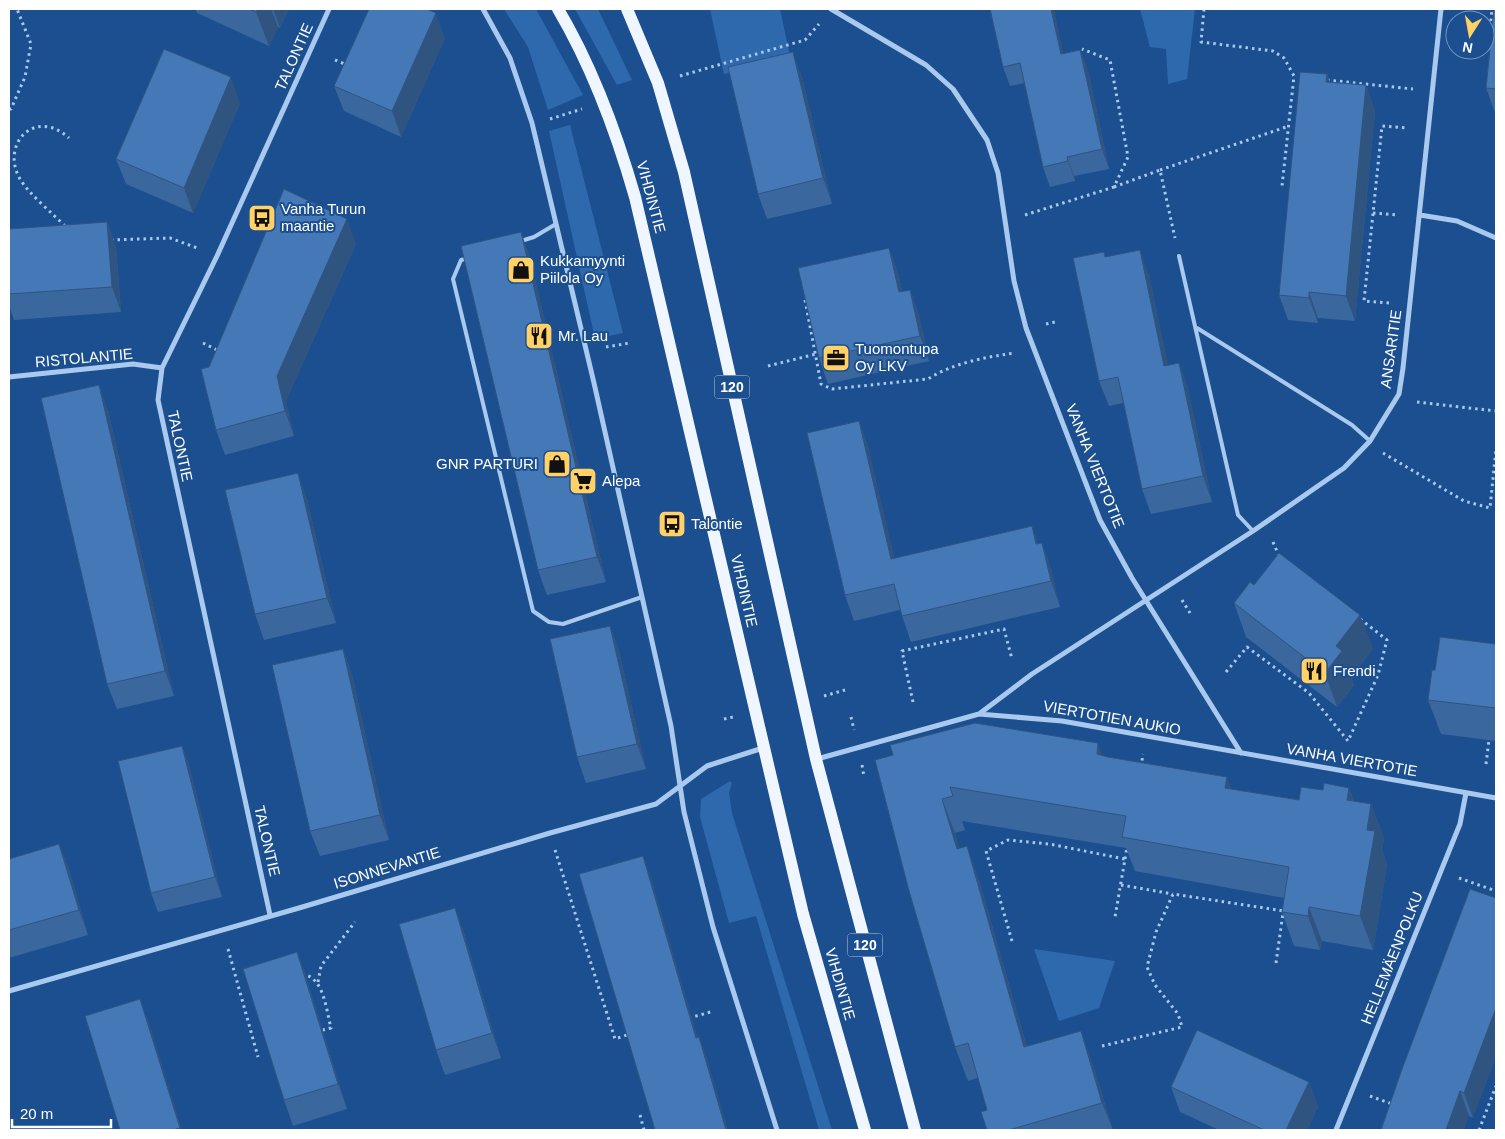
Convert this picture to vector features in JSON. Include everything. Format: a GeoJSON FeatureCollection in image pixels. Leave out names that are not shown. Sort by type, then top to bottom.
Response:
{"type":"FeatureCollection","features":[{"type":"Feature","properties":{"kind":"main road","name":"VIHDINTIE"},"geometry":{"type":"LineString","coordinates":[[558,9],[589,66],[619,142],[635,197],[803,914],[865,1130]]}},
{"type":"Feature","properties":{"kind":"main road","name":"120"},"geometry":{"type":"LineString","coordinates":[[627,9],[658,83],[684,172],[816,759],[915,1130]]}},
{"type":"Feature","properties":{"kind":"street","name":"TALONTIE"},"geometry":{"type":"LineString","coordinates":[[270,915],[158,400],[162,368],[217,256],[329,9]]}},
{"type":"Feature","properties":{"kind":"street"},"geometry":{"type":"LineString","coordinates":[[483,9],[510,58],[528,110],[556,224],[675,744],[682,785],[684,812],[713,927],[777,1130]]}},
{"type":"Feature","properties":{"kind":"street","name":"VANHA VIERTOTIE"},"geometry":{"type":"LineString","coordinates":[[831,9],[926,65],[953,89],[987,140],[998,174],[1014,281],[1026,328],[1100,520],[1146,600],[1241,753],[1496,798]]}},
{"type":"Feature","properties":{"kind":"street","name":"ANSARITIE"},"geometry":{"type":"LineString","coordinates":[[1146,600],[1264,524],[1344,468],[1370,441],[1399,394],[1441,9]]}},
{"type":"Feature","properties":{"kind":"street"},"geometry":{"type":"LineString","coordinates":[[1420,215],[1457,221],[1496,238]]}},
{"type":"Feature","properties":{"kind":"street","name":"RISTOLANTIE"},"geometry":{"type":"LineString","coordinates":[[9,377],[132,364],[162,368]]}},
{"type":"Feature","properties":{"kind":"street","name":"VIERTOTIEN AUKIO"},"geometry":{"type":"LineString","coordinates":[[978,714],[1032,674],[1146,600]]}},
{"type":"Feature","properties":{"kind":"street","name":"VIERTOTIEN AUKIO"},"geometry":{"type":"LineString","coordinates":[[816,759],[978,714],[1045,718],[1241,753]]}},
{"type":"Feature","properties":{"kind":"street","name":"ISONNEVANTIE"},"geometry":{"type":"LineString","coordinates":[[9,991],[550,833],[656,804],[707,766],[763,748]]}},
{"type":"Feature","properties":{"kind":"street","name":"HELLEMÄENPOLKU"},"geometry":{"type":"LineString","coordinates":[[1336,1130],[1460,824],[1466,793]]}},
{"type":"Feature","properties":{"kind":"lane"},"geometry":{"type":"LineString","coordinates":[[516,243],[534,237],[556,224]]}},
{"type":"Feature","properties":{"kind":"lane"},"geometry":{"type":"LineString","coordinates":[[479,254],[461,260],[453,279],[533,611],[549,622],[563,624],[642,597]]}},
{"type":"Feature","properties":{"kind":"lane"},"geometry":{"type":"LineString","coordinates":[[1180,256],[1238,515],[1253,531]]}},
{"type":"Feature","properties":{"kind":"lane"},"geometry":{"type":"LineString","coordinates":[[1197,328],[1352,425],[1370,441]]}},
{"type":"Feature","properties":{"kind":"path"},"geometry":{"type":"LineString","coordinates":[[9,108],[11,109],[25,77],[30,44],[18,9]]}},
{"type":"Feature","properties":{"kind":"path"},"geometry":{"type":"LineString","coordinates":[[699,71],[805,40],[831,9]]}},
{"type":"Feature","properties":{"kind":"path"},"geometry":{"type":"LineString","coordinates":[[1204,9],[1200,42],[1273,50],[1284,58],[1294,76],[1282,186]]}},
{"type":"Feature","properties":{"kind":"path"},"geometry":{"type":"LineString","coordinates":[[1082,49],[1110,60],[1128,157],[1114,187]]}},
{"type":"Feature","properties":{"kind":"path"},"geometry":{"type":"LineString","coordinates":[[335,60],[352,68]]}},
{"type":"Feature","properties":{"kind":"path"},"geometry":{"type":"LineString","coordinates":[[1294,76],[1304,78]]}},
{"type":"Feature","properties":{"kind":"path"},"geometry":{"type":"LineString","coordinates":[[1323,80],[1433,91]]}},
{"type":"Feature","properties":{"kind":"path"},"geometry":{"type":"LineString","coordinates":[[67,228],[20,179],[15,164],[15,151],[22,134],[32,126],[49,126],[60,130],[69,138]]}},
{"type":"Feature","properties":{"kind":"path"},"geometry":{"type":"LineString","coordinates":[[1004,219],[1026,215],[1114,187],[1289,126]]}},
{"type":"Feature","properties":{"kind":"path"},"geometry":{"type":"LineString","coordinates":[[1389,303],[1364,301],[1373,213],[1382,126],[1407,128]]}},
{"type":"Feature","properties":{"kind":"path"},"geometry":{"type":"LineString","coordinates":[[1160,170],[1180,256]]}},
{"type":"Feature","properties":{"kind":"path"},"geometry":{"type":"LineString","coordinates":[[1373,213],[1398,216]]}},
{"type":"Feature","properties":{"kind":"path"},"geometry":{"type":"LineString","coordinates":[[103,241],[170,238],[217,256]]}},
{"type":"Feature","properties":{"kind":"path"},"geometry":{"type":"LineString","coordinates":[[804,293],[821,384],[832,389],[928,379],[954,366],[1008,354]]}},
{"type":"Feature","properties":{"kind":"path"},"geometry":{"type":"LineString","coordinates":[[203,344],[225,354]]}},
{"type":"Feature","properties":{"kind":"path"},"geometry":{"type":"LineString","coordinates":[[768,366],[816,354],[821,351]]}},
{"type":"Feature","properties":{"kind":"path"},"geometry":{"type":"LineString","coordinates":[[1399,394],[1416,401],[1496,411]]}},
{"type":"Feature","properties":{"kind":"path"},"geometry":{"type":"LineString","coordinates":[[1370,441],[1386,455],[1464,501],[1496,508]]}},
{"type":"Feature","properties":{"kind":"path"},"geometry":{"type":"LineString","coordinates":[[1490,508],[1496,449]]}},
{"type":"Feature","properties":{"kind":"path"},"geometry":{"type":"LineString","coordinates":[[1264,524],[1280,558]]}},
{"type":"Feature","properties":{"kind":"path"},"geometry":{"type":"LineString","coordinates":[[1226,672],[1246,647],[1309,693],[1348,741],[1378,676],[1387,640],[1356,616]]}},
{"type":"Feature","properties":{"kind":"path"},"geometry":{"type":"LineString","coordinates":[[913,702],[902,651],[1004,629],[1012,659]]}},
{"type":"Feature","properties":{"kind":"path"},"geometry":{"type":"LineString","coordinates":[[1141,769],[1147,736]]}},
{"type":"Feature","properties":{"kind":"path"},"geometry":{"type":"LineString","coordinates":[[1486,764],[1489,740]]}},
{"type":"Feature","properties":{"kind":"path"},"geometry":{"type":"LineString","coordinates":[[550,833],[615,1039],[632,1034]]}},
{"type":"Feature","properties":{"kind":"path"},"geometry":{"type":"LineString","coordinates":[[1012,941],[986,852],[1008,840],[1050,844],[1125,859]]}},
{"type":"Feature","properties":{"kind":"path"},"geometry":{"type":"LineString","coordinates":[[1115,917],[1128,841]]}},
{"type":"Feature","properties":{"kind":"path"},"geometry":{"type":"LineString","coordinates":[[1440,871],[1496,892]]}},
{"type":"Feature","properties":{"kind":"path"},"geometry":{"type":"LineString","coordinates":[[1121,886],[1284,913]]}},
{"type":"Feature","properties":{"kind":"path"},"geometry":{"type":"LineString","coordinates":[[1102,1046],[1182,1027],[1178,1014],[1155,985],[1148,967],[1156,932],[1173,894]]}},
{"type":"Feature","properties":{"kind":"path"},"geometry":{"type":"LineString","coordinates":[[1276,962],[1285,903]]}},
{"type":"Feature","properties":{"kind":"path"},"geometry":{"type":"LineString","coordinates":[[322,1030],[331,1028],[318,983],[320,966],[355,922]]}},
{"type":"Feature","properties":{"kind":"path"},"geometry":{"type":"LineString","coordinates":[[222,929],[258,1057]]}},
{"type":"Feature","properties":{"kind":"path"},"geometry":{"type":"LineString","coordinates":[[296,974],[312,977],[318,983]]}},
{"type":"Feature","properties":{"kind":"path"},"geometry":{"type":"LineString","coordinates":[[683,1019],[714,1011]]}},
{"type":"Feature","properties":{"kind":"path"},"geometry":{"type":"LineString","coordinates":[[1479,1130],[1496,1086]]}},
{"type":"Feature","properties":{"kind":"path"},"geometry":{"type":"LineString","coordinates":[[1353,1090],[1398,1106]]}},
{"type":"Feature","properties":{"kind":"path"},"geometry":{"type":"LineString","coordinates":[[640,1116],[644,1130]]}},
{"type":"Feature","properties":{"kind":"shaded area"},"geometry":{"type":"Polygon","coordinates":[[[504,9],[536,9],[583,95],[548,110],[528,47],[504,9]]]}},
{"type":"Feature","properties":{"kind":"shaded area"},"geometry":{"type":"Polygon","coordinates":[[[575,9],[598,9],[632,80],[617,85],[575,9]]]}},
{"type":"Feature","properties":{"kind":"shaded area"},"geometry":{"type":"Polygon","coordinates":[[[710,9],[780,9],[791,60],[724,74],[710,9]]]}},
{"type":"Feature","properties":{"kind":"shaded area"},"geometry":{"type":"Polygon","coordinates":[[[1140,9],[1195,9],[1187,79],[1168,84],[1166,49],[1150,47],[1140,9]]]}},
{"type":"Feature","properties":{"kind":"shaded area"},"geometry":{"type":"Polygon","coordinates":[[[570,125],[623,333],[595,339],[549,131],[570,125]]]}},
{"type":"Feature","properties":{"kind":"shaded area"},"geometry":{"type":"Polygon","coordinates":[[[730,781],[732,783],[729,793],[732,813],[832,1130],[819,1130],[756,916],[729,923],[700,817],[701,799],[730,781]]]}},
{"type":"Feature","properties":{"kind":"shaded area"},"geometry":{"type":"Polygon","coordinates":[[[1034,949],[1115,961],[1099,1008],[1059,1021],[1034,949]]]}},
{"type":"Feature","properties":{"kind":"building"},"geometry":{"type":"Polygon","coordinates":[[[369,9],[427,9],[436,13],[392,111],[334,86],[369,9]]]}},
{"type":"Feature","properties":{"kind":"building"},"geometry":{"type":"Polygon","coordinates":[[[990,9],[1051,9],[1061,54],[1080,50],[1102,149],[1067,157],[1068,161],[1043,167],[1020,63],[1003,67],[990,9]]]}},
{"type":"Feature","properties":{"kind":"building"},"geometry":{"type":"Polygon","coordinates":[[[1496,9],[1496,89],[1486,88],[1489,60],[1495,60],[1494,10],[1496,9]]]}},
{"type":"Feature","properties":{"kind":"building"},"geometry":{"type":"Polygon","coordinates":[[[164,49],[231,77],[184,188],[116,159],[164,49]]]}},
{"type":"Feature","properties":{"kind":"building"},"geometry":{"type":"Polygon","coordinates":[[[793,52],[823,178],[758,194],[728,67],[793,52]]]}},
{"type":"Feature","properties":{"kind":"building"},"geometry":{"type":"Polygon","coordinates":[[[1300,72],[1327,74],[1326,82],[1366,85],[1346,296],[1309,292],[1309,298],[1279,295],[1300,72]]]}},
{"type":"Feature","properties":{"kind":"building"},"geometry":{"type":"Polygon","coordinates":[[[284,189],[347,219],[277,376],[285,411],[216,430],[201,369],[209,367],[284,189]]]}},
{"type":"Feature","properties":{"kind":"building"},"geometry":{"type":"Polygon","coordinates":[[[107,222],[112,287],[9,294],[9,229],[107,222]]]}},
{"type":"Feature","properties":{"kind":"building"},"geometry":{"type":"Polygon","coordinates":[[[521,232],[597,557],[538,570],[461,246],[521,232]]]}},
{"type":"Feature","properties":{"kind":"building"},"geometry":{"type":"Polygon","coordinates":[[[889,248],[899,292],[910,290],[920,336],[819,358],[798,268],[889,248]]]}},
{"type":"Feature","properties":{"kind":"building"},"geometry":{"type":"Polygon","coordinates":[[[1140,250],[1164,366],[1179,363],[1203,476],[1142,489],[1118,377],[1099,381],[1073,258],[1104,252],[1105,257],[1140,250]]]}},
{"type":"Feature","properties":{"kind":"building"},"geometry":{"type":"Polygon","coordinates":[[[99,385],[165,671],[107,684],[41,398],[99,385]]]}},
{"type":"Feature","properties":{"kind":"building"},"geometry":{"type":"Polygon","coordinates":[[[859,421],[891,559],[1032,526],[1036,544],[1042,543],[1051,581],[902,616],[894,584],[845,595],[807,433],[859,421]]]}},
{"type":"Feature","properties":{"kind":"building"},"geometry":{"type":"Polygon","coordinates":[[[298,473],[327,598],[255,614],[225,490],[298,473]]]}},
{"type":"Feature","properties":{"kind":"building"},"geometry":{"type":"Polygon","coordinates":[[[1279,553],[1360,615],[1336,646],[1342,651],[1325,673],[1234,603],[1250,582],[1254,585],[1279,553]]]}},
{"type":"Feature","properties":{"kind":"building"},"geometry":{"type":"Polygon","coordinates":[[[610,626],[637,744],[577,757],[550,639],[610,626]]]}},
{"type":"Feature","properties":{"kind":"building"},"geometry":{"type":"Polygon","coordinates":[[[1440,637],[1496,644],[1496,708],[1428,700],[1432,670],[1435,670],[1440,637]]]}},
{"type":"Feature","properties":{"kind":"building"},"geometry":{"type":"Polygon","coordinates":[[[343,649],[380,815],[310,831],[272,665],[343,649]]]}},
{"type":"Feature","properties":{"kind":"building"},"geometry":{"type":"Polygon","coordinates":[[[975,723],[1098,743],[1097,754],[1108,757],[1227,777],[1225,788],[1299,800],[1301,787],[1323,790],[1324,783],[1349,788],[1347,800],[1371,804],[1367,830],[1375,831],[1360,916],[1309,907],[1308,916],[1282,912],[1289,867],[1122,837],[1126,816],[950,787],[953,796],[942,799],[957,849],[967,846],[1024,1047],[1081,1031],[1102,1103],[1009,1130],[987,1130],[981,1112],[987,1110],[968,1043],[955,1047],[909,891],[875,760],[893,755],[890,745],[975,723]]]}},
{"type":"Feature","properties":{"kind":"building"},"geometry":{"type":"Polygon","coordinates":[[[182,746],[215,877],[151,893],[118,761],[182,746]]]}},
{"type":"Feature","properties":{"kind":"building"},"geometry":{"type":"Polygon","coordinates":[[[59,844],[79,910],[9,930],[9,859],[59,844]]]}},
{"type":"Feature","properties":{"kind":"building"},"geometry":{"type":"Polygon","coordinates":[[[643,856],[696,1038],[699,1037],[726,1130],[655,1130],[579,874],[643,856]]]}},
{"type":"Feature","properties":{"kind":"building"},"geometry":{"type":"Polygon","coordinates":[[[1470,889],[1496,898],[1496,1008],[1464,1093],[1460,1091],[1446,1130],[1381,1130],[1402,1069],[1470,889]]]}},
{"type":"Feature","properties":{"kind":"building"},"geometry":{"type":"Polygon","coordinates":[[[455,908],[492,1033],[436,1050],[399,924],[455,908]]]}},
{"type":"Feature","properties":{"kind":"building"},"geometry":{"type":"Polygon","coordinates":[[[297,952],[338,1084],[284,1100],[243,969],[297,952]]]}},
{"type":"Feature","properties":{"kind":"building"},"geometry":{"type":"Polygon","coordinates":[[[140,999],[180,1128],[172,1130],[120,1130],[85,1016],[140,999]]]}},
{"type":"Feature","properties":{"kind":"building"},"geometry":{"type":"Polygon","coordinates":[[[1197,1030],[1309,1082],[1286,1130],[1264,1130],[1171,1087],[1197,1030]]]}},
{"type":"Feature","properties":{"kind":"place","name":"Vanha Turun maantie"},"geometry":{"type":"Point","coordinates":[262,218]}},
{"type":"Feature","properties":{"kind":"place","name":"Kukkamyynti Piilola Oy"},"geometry":{"type":"Point","coordinates":[521,270]}},
{"type":"Feature","properties":{"kind":"place","name":"Mr. Lau"},"geometry":{"type":"Point","coordinates":[539,336]}},
{"type":"Feature","properties":{"kind":"place","name":"Tuomontupa Oy LKV"},"geometry":{"type":"Point","coordinates":[836,358]}},
{"type":"Feature","properties":{"kind":"place","name":"GNR PARTURI"},"geometry":{"type":"Point","coordinates":[557,464]}},
{"type":"Feature","properties":{"kind":"place","name":"Alepa"},"geometry":{"type":"Point","coordinates":[583,481]}},
{"type":"Feature","properties":{"kind":"place","name":"Talontie"},"geometry":{"type":"Point","coordinates":[672,524]}},
{"type":"Feature","properties":{"kind":"place","name":"Frendi"},"geometry":{"type":"Point","coordinates":[1314,671]}}]}
